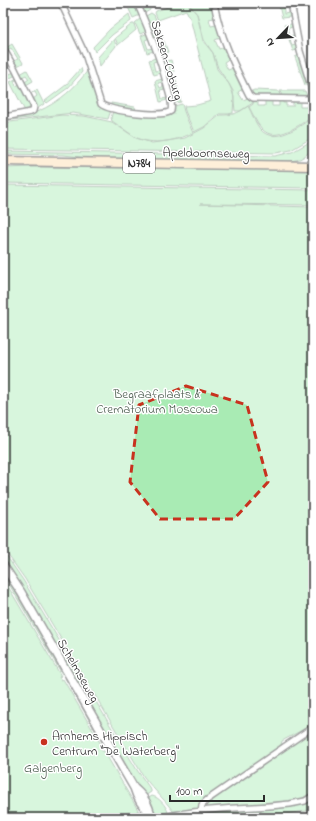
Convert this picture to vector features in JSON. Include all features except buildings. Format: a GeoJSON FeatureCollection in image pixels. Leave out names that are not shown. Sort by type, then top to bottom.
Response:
{"type":"FeatureCollection","features":[{"type":"Feature","properties":{"kind":"main road","name":"Apeldoornseweg"},"geometry":{"type":"LineString","coordinates":[[3,161],[313,166]]}},
{"type":"Feature","properties":{"kind":"main road","name":"Schelmseweg"},"geometry":{"type":"LineString","coordinates":[[3,565],[21,592],[134,788],[142,794],[149,806],[151,815]]}},
{"type":"Feature","properties":{"kind":"street","name":"Saksen-Coburg"},"geometry":{"type":"LineString","coordinates":[[61,3],[85,54],[101,104],[107,108],[148,114],[168,113],[171,111],[172,105],[164,73],[151,35],[137,3]]}},
{"type":"Feature","properties":{"kind":"street"},"geometry":{"type":"LineString","coordinates":[[214,3],[221,33],[233,63],[249,95],[254,98],[309,99],[313,96],[313,93],[300,51],[290,3]]}},
{"type":"Feature","properties":{"kind":"street"},"geometry":{"type":"LineString","coordinates":[[3,48],[34,107],[34,111],[31,112],[3,116]]}},
{"type":"Feature","properties":{"kind":"street"},"geometry":{"type":"LineString","coordinates":[[201,812],[202,805],[207,800],[313,726]]}},
{"type":"Feature","properties":{"kind":"street"},"geometry":{"type":"LineString","coordinates":[[161,818],[193,815],[201,812],[290,804],[304,801],[313,796]]}},
{"type":"Feature","properties":{"kind":"street"},"geometry":{"type":"LineString","coordinates":[[116,818],[151,815]]}},
{"type":"Feature","properties":{"kind":"highlighted area"},"geometry":{"type":"Polygon","coordinates":[[[186,386],[247,405],[268,482],[234,519],[160,519],[130,482],[139,405],[186,386]]]}},
{"type":"Feature","properties":{"kind":"green space"},"geometry":{"type":"Polygon","coordinates":[[[126,3],[130,3],[131,6],[135,4],[140,15],[133,18],[126,3]]]}},
{"type":"Feature","properties":{"kind":"green space"},"geometry":{"type":"Polygon","coordinates":[[[140,3],[149,3],[150,10],[145,13],[140,3]]]}},
{"type":"Feature","properties":{"kind":"green space"},"geometry":{"type":"Polygon","coordinates":[[[179,3],[187,3],[197,14],[203,41],[213,53],[217,69],[229,84],[234,97],[233,113],[219,114],[204,127],[194,132],[184,106],[197,105],[211,101],[190,18],[186,10],[158,20],[155,13],[156,11],[179,3]]]}},
{"type":"Feature","properties":{"kind":"green space"},"geometry":{"type":"Polygon","coordinates":[[[188,3],[211,3],[214,18],[209,19],[211,26],[216,25],[220,38],[215,40],[219,49],[224,47],[229,59],[224,62],[228,70],[233,68],[243,89],[238,92],[243,100],[248,98],[249,100],[252,100],[253,103],[240,111],[235,111],[233,91],[218,68],[213,53],[204,40],[197,14],[188,3]]]}},
{"type":"Feature","properties":{"kind":"green space"},"geometry":{"type":"Polygon","coordinates":[[[288,5],[288,8],[284,9],[284,14],[289,13],[290,17],[282,18],[279,6],[288,5]]]}},
{"type":"Feature","properties":{"kind":"green space"},"geometry":{"type":"Polygon","coordinates":[[[151,13],[154,15],[157,22],[150,25],[146,16],[151,13]]]}},
{"type":"Feature","properties":{"kind":"green space"},"geometry":{"type":"Polygon","coordinates":[[[129,14],[131,21],[112,35],[95,52],[93,47],[110,29],[129,14]]]}},
{"type":"Feature","properties":{"kind":"green space"},"geometry":{"type":"Polygon","coordinates":[[[141,18],[147,31],[140,34],[135,23],[141,18]]]}},
{"type":"Feature","properties":{"kind":"green space"},"geometry":{"type":"Polygon","coordinates":[[[134,24],[136,30],[118,45],[115,38],[134,24]]]}},
{"type":"Feature","properties":{"kind":"green space"},"geometry":{"type":"Polygon","coordinates":[[[291,24],[292,27],[287,29],[289,36],[294,35],[294,37],[290,39],[292,46],[296,45],[298,50],[293,51],[284,25],[291,24]]]}},
{"type":"Feature","properties":{"kind":"green space"},"geometry":{"type":"Polygon","coordinates":[[[158,25],[163,38],[156,41],[153,33],[157,31],[156,28],[152,30],[151,28],[158,25]]]}},
{"type":"Feature","properties":{"kind":"green space"},"geometry":{"type":"Polygon","coordinates":[[[148,33],[150,38],[145,40],[148,49],[153,48],[154,51],[147,53],[141,36],[148,33]]]}},
{"type":"Feature","properties":{"kind":"green space"},"geometry":{"type":"Polygon","coordinates":[[[114,39],[116,46],[100,66],[98,57],[114,39]]]}},
{"type":"Feature","properties":{"kind":"green space"},"geometry":{"type":"Polygon","coordinates":[[[164,41],[168,52],[161,54],[160,51],[164,49],[163,45],[158,46],[157,43],[164,41]]]}},
{"type":"Feature","properties":{"kind":"green space"},"geometry":{"type":"Polygon","coordinates":[[[12,44],[23,63],[17,66],[14,61],[18,59],[11,48],[7,50],[6,48],[12,44]]]}},
{"type":"Feature","properties":{"kind":"green space"},"geometry":{"type":"Polygon","coordinates":[[[299,55],[307,85],[305,85],[295,57],[299,55]]]}},
{"type":"Feature","properties":{"kind":"green space"},"geometry":{"type":"Polygon","coordinates":[[[156,58],[157,61],[153,62],[155,71],[160,70],[161,73],[154,75],[149,60],[156,58]]]}},
{"type":"Feature","properties":{"kind":"green space"},"geometry":{"type":"Polygon","coordinates":[[[8,60],[9,63],[5,65],[10,74],[14,72],[16,75],[8,79],[3,69],[3,63],[8,60]]]}},
{"type":"Feature","properties":{"kind":"green space"},"geometry":{"type":"Polygon","coordinates":[[[171,60],[174,72],[167,74],[166,71],[170,69],[169,65],[164,66],[163,62],[171,60]]]}},
{"type":"Feature","properties":{"kind":"green space"},"geometry":{"type":"Polygon","coordinates":[[[81,68],[82,72],[68,88],[47,103],[45,101],[66,85],[81,68]]]}},
{"type":"Feature","properties":{"kind":"green space"},"geometry":{"type":"Polygon","coordinates":[[[27,70],[33,81],[26,85],[25,82],[29,79],[26,75],[22,77],[20,74],[27,70]]]}},
{"type":"Feature","properties":{"kind":"green space"},"geometry":{"type":"Polygon","coordinates":[[[88,70],[99,105],[103,108],[111,110],[108,119],[73,113],[3,121],[3,119],[28,115],[51,105],[62,98],[88,70]]]}},
{"type":"Feature","properties":{"kind":"green space"},"geometry":{"type":"Polygon","coordinates":[[[17,78],[18,79],[14,81],[16,86],[20,84],[31,105],[29,109],[25,111],[10,82],[17,78]]]}},
{"type":"Feature","properties":{"kind":"green space"},"geometry":{"type":"Polygon","coordinates":[[[162,79],[163,82],[158,83],[160,88],[164,86],[165,89],[160,90],[162,99],[167,98],[167,100],[160,102],[155,81],[162,79]]]}},
{"type":"Feature","properties":{"kind":"green space"},"geometry":{"type":"Polygon","coordinates":[[[176,80],[181,102],[174,103],[173,102],[178,100],[176,93],[172,94],[171,91],[176,90],[174,83],[169,84],[169,82],[176,80]]]}},
{"type":"Feature","properties":{"kind":"green space"},"geometry":{"type":"Polygon","coordinates":[[[37,90],[44,104],[38,108],[33,99],[37,96],[35,92],[30,93],[37,90]]]}},
{"type":"Feature","properties":{"kind":"green space"},"geometry":{"type":"Polygon","coordinates":[[[252,91],[278,91],[281,96],[254,96],[252,91]]]}},
{"type":"Feature","properties":{"kind":"green space"},"geometry":{"type":"Polygon","coordinates":[[[280,91],[305,91],[307,96],[282,96],[280,91]]]}},
{"type":"Feature","properties":{"kind":"green space"},"geometry":{"type":"Polygon","coordinates":[[[254,100],[258,100],[258,106],[265,106],[265,100],[272,101],[272,106],[279,106],[279,101],[283,101],[283,103],[286,103],[286,106],[293,106],[293,101],[300,101],[300,107],[307,107],[307,101],[313,101],[313,116],[295,128],[281,134],[267,133],[258,124],[249,107],[253,104],[254,100]]]}},
{"type":"Feature","properties":{"kind":"green space"},"geometry":{"type":"Polygon","coordinates":[[[111,103],[135,107],[136,110],[111,106],[111,103]]]}},
{"type":"Feature","properties":{"kind":"green space"},"geometry":{"type":"Polygon","coordinates":[[[182,104],[193,133],[171,140],[157,142],[142,140],[135,137],[112,121],[111,118],[113,111],[153,117],[168,115],[173,112],[174,106],[182,104]]]}},
{"type":"Feature","properties":{"kind":"green space"},"geometry":{"type":"Polygon","coordinates":[[[248,106],[260,129],[266,134],[272,136],[287,133],[313,117],[313,137],[291,150],[276,153],[3,149],[3,123],[62,115],[84,116],[112,122],[136,138],[152,143],[185,138],[204,128],[220,115],[235,114],[248,106]]]}},
{"type":"Feature","properties":{"kind":"green space"},"geometry":{"type":"Polygon","coordinates":[[[308,143],[313,148],[307,154],[300,159],[289,161],[95,159],[64,155],[3,154],[3,151],[275,156],[292,152],[308,143]]]}},
{"type":"Feature","properties":{"kind":"green space"},"geometry":{"type":"Polygon","coordinates":[[[35,167],[313,170],[313,188],[3,183],[3,168],[35,167]]]}},
{"type":"Feature","properties":{"kind":"green space","name":"Begraafplaats & Crematorium Moscowa"},"geometry":{"type":"Polygon","coordinates":[[[3,185],[313,190],[313,205],[200,204],[313,207],[313,462],[311,464],[313,467],[313,724],[282,741],[281,745],[204,799],[197,809],[173,811],[144,777],[25,579],[3,548],[3,185]]]}},
{"type":"Feature","properties":{"kind":"green space"},"geometry":{"type":"Polygon","coordinates":[[[3,551],[23,580],[137,770],[151,790],[151,792],[145,796],[3,558],[3,551]]]}},
{"type":"Feature","properties":{"kind":"green space"},"geometry":{"type":"Polygon","coordinates":[[[3,571],[63,673],[62,674],[3,574],[3,571]]]}},
{"type":"Feature","properties":{"kind":"green space","name":"Galgenberg"},"geometry":{"type":"Polygon","coordinates":[[[3,578],[61,676],[59,677],[61,680],[63,679],[102,746],[100,748],[104,751],[138,810],[137,814],[79,818],[3,818],[3,578]]]}},
{"type":"Feature","properties":{"kind":"green space"},"geometry":{"type":"Polygon","coordinates":[[[65,678],[104,743],[103,744],[65,678]]]}},
{"type":"Feature","properties":{"kind":"green space"},"geometry":{"type":"Polygon","coordinates":[[[313,729],[313,792],[304,798],[293,802],[205,807],[205,804],[313,729]]]}},
{"type":"Feature","properties":{"kind":"green space"},"geometry":{"type":"Polygon","coordinates":[[[152,796],[162,802],[168,812],[161,814],[155,812],[147,799],[152,796]]]}},
{"type":"Feature","properties":{"kind":"green space"},"geometry":{"type":"Polygon","coordinates":[[[309,802],[313,804],[313,808],[306,811],[263,817],[261,809],[291,807],[309,802]]]}},
{"type":"Feature","properties":{"kind":"green space"},"geometry":{"type":"Polygon","coordinates":[[[260,809],[262,817],[198,817],[202,814],[260,809]]]}},
{"type":"Feature","properties":{"kind":"place","name":"Arnhems Hippisch Centrum \"De Waterberg\""},"geometry":{"type":"Point","coordinates":[44,742]}}]}
